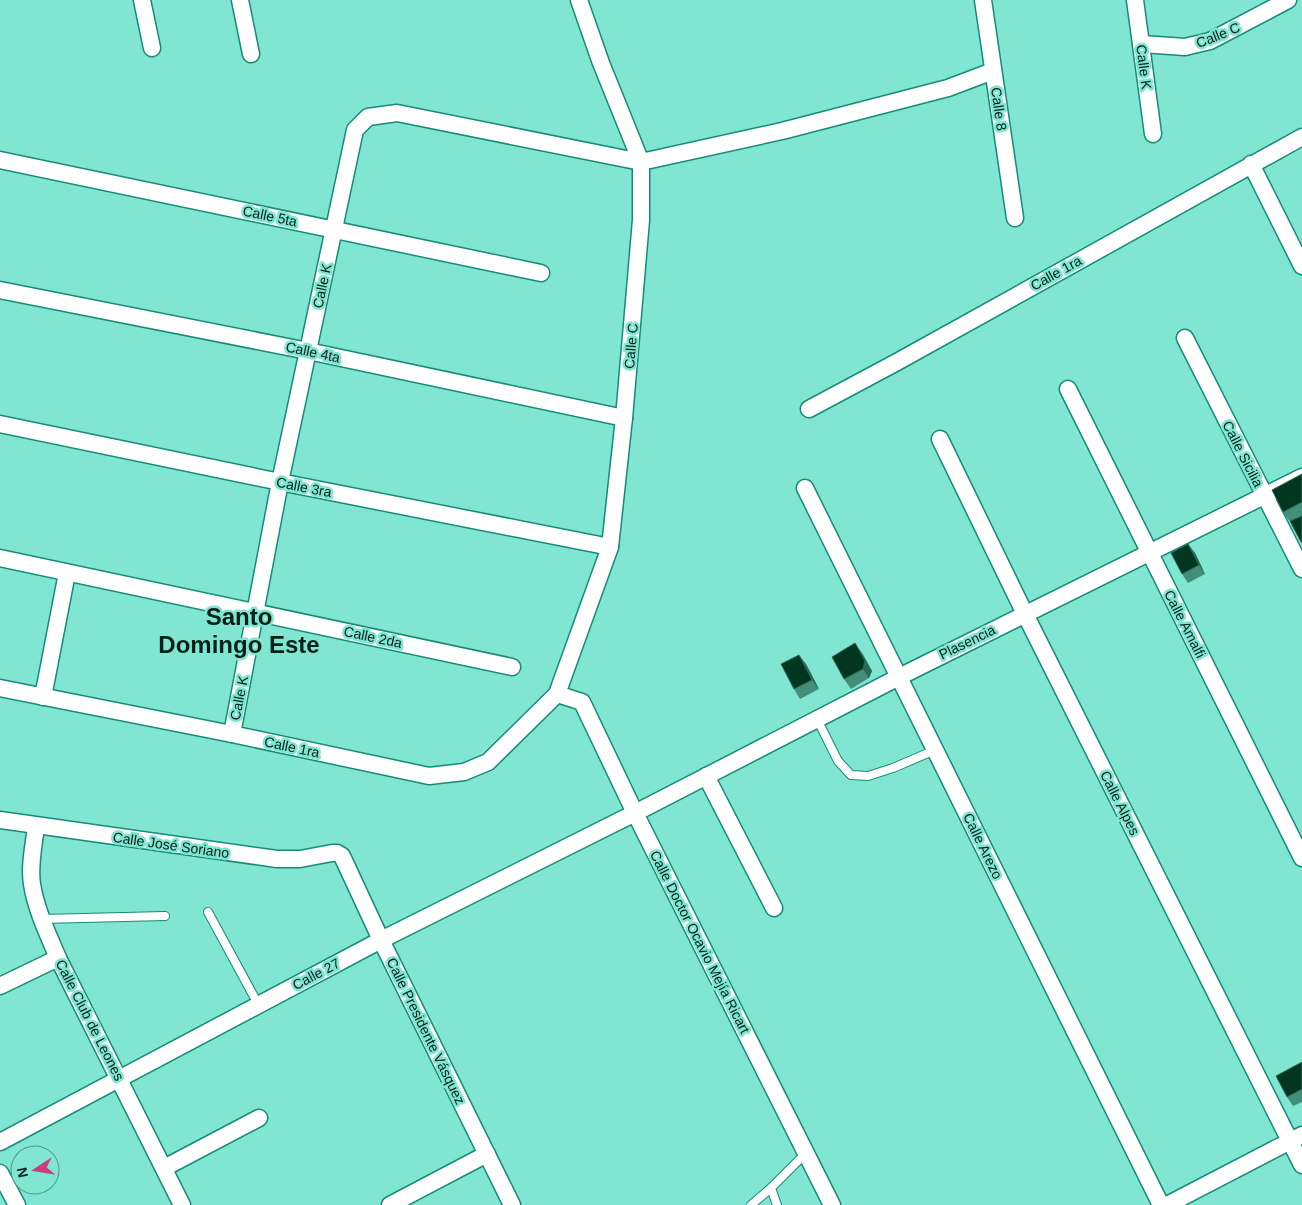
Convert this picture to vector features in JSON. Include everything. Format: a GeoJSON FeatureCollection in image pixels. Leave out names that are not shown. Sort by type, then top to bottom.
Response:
{"type":"FeatureCollection","features":[{"type":"Feature","properties":{"kind":"street"},"geometry":{"type":"LineString","coordinates":[[142,0],[152,48]]}},
{"type":"Feature","properties":{"kind":"street"},"geometry":{"type":"LineString","coordinates":[[240,0],[251,54]]}},
{"type":"Feature","properties":{"kind":"street","name":"Calle C"},"geometry":{"type":"LineString","coordinates":[[557,694],[610,547],[624,418],[641,220],[641,162],[601,62],[579,0]]}},
{"type":"Feature","properties":{"kind":"street","name":"Calle 8"},"geometry":{"type":"LineString","coordinates":[[983,0],[1015,218]]}},
{"type":"Feature","properties":{"kind":"street","name":"Calle K"},"geometry":{"type":"LineString","coordinates":[[1134,0],[1142,44],[1153,134]]}},
{"type":"Feature","properties":{"kind":"street","name":"Calle C"},"geometry":{"type":"LineString","coordinates":[[1142,44],[1185,48],[1210,41],[1288,0]]}},
{"type":"Feature","properties":{"kind":"street"},"geometry":{"type":"LineString","coordinates":[[641,162],[800,126],[948,88],[993,71]]}},
{"type":"Feature","properties":{"kind":"street","name":"Calle K"},"geometry":{"type":"LineString","coordinates":[[232,734],[280,482],[354,130],[368,117],[397,113],[641,162]]}},
{"type":"Feature","properties":{"kind":"street","name":"Calle 1ra"},"geometry":{"type":"LineString","coordinates":[[809,409],[1302,137]]}},
{"type":"Feature","properties":{"kind":"street","name":"Calle 5ta"},"geometry":{"type":"LineString","coordinates":[[0,160],[541,273]]}},
{"type":"Feature","properties":{"kind":"street"},"geometry":{"type":"LineString","coordinates":[[1250,164],[1302,266]]}},
{"type":"Feature","properties":{"kind":"street","name":"Calle 4ta"},"geometry":{"type":"LineString","coordinates":[[0,290],[308,351],[624,418]]}},
{"type":"Feature","properties":{"kind":"street","name":"Calle Sicilia"},"geometry":{"type":"LineString","coordinates":[[1184,338],[1302,570]]}},
{"type":"Feature","properties":{"kind":"street","name":"Calle Amalfi"},"geometry":{"type":"LineString","coordinates":[[1068,389],[1302,858]]}},
{"type":"Feature","properties":{"kind":"street","name":"Calle 3ra"},"geometry":{"type":"LineString","coordinates":[[0,424],[280,482],[610,547]]}},
{"type":"Feature","properties":{"kind":"street","name":"Calle Alpes"},"geometry":{"type":"LineString","coordinates":[[940,439],[1025,614],[1296,1138],[1302,1165]]}},
{"type":"Feature","properties":{"kind":"street","name":"Plasencia"},"geometry":{"type":"LineString","coordinates":[[635,812],[899,676],[1302,477]]}},
{"type":"Feature","properties":{"kind":"street","name":"Calle Arezo"},"geometry":{"type":"LineString","coordinates":[[805,488],[1161,1205]]}},
{"type":"Feature","properties":{"kind":"street","name":"Calle 2da"},"geometry":{"type":"LineString","coordinates":[[0,558],[512,667]]}},
{"type":"Feature","properties":{"kind":"street"},"geometry":{"type":"LineString","coordinates":[[43,697],[67,573]]}},
{"type":"Feature","properties":{"kind":"street","name":"Calle 1ra"},"geometry":{"type":"LineString","coordinates":[[0,688],[232,734],[429,776],[464,772],[488,762],[557,694]]}},
{"type":"Feature","properties":{"kind":"street","name":"Calle Doctor Ocavio Mejía Ricart"},"geometry":{"type":"LineString","coordinates":[[557,694],[582,702],[832,1205]]}},
{"type":"Feature","properties":{"kind":"street"},"geometry":{"type":"LineString","coordinates":[[706,776],[774,908]]}},
{"type":"Feature","properties":{"kind":"street","name":"Calle 27"},"geometry":{"type":"LineString","coordinates":[[0,1142],[381,940],[635,812]]}},
{"type":"Feature","properties":{"kind":"street","name":"Calle José Soriano"},"geometry":{"type":"LineString","coordinates":[[0,820],[277,859],[300,859],[332,853],[342,856]]}},
{"type":"Feature","properties":{"kind":"street","name":"Calle Club de Leones"},"geometry":{"type":"LineString","coordinates":[[36,826],[31,861],[32,884],[41,919],[58,958],[182,1205]]}},
{"type":"Feature","properties":{"kind":"street","name":"Calle Presidente Vásquez"},"geometry":{"type":"LineString","coordinates":[[342,856],[381,940],[512,1205]]}},
{"type":"Feature","properties":{"kind":"street"},"geometry":{"type":"LineString","coordinates":[[0,986],[58,958]]}},
{"type":"Feature","properties":{"kind":"street"},"geometry":{"type":"LineString","coordinates":[[164,1168],[259,1118]]}},
{"type":"Feature","properties":{"kind":"street"},"geometry":{"type":"LineString","coordinates":[[1167,1205],[1296,1138]]}},
{"type":"Feature","properties":{"kind":"street"},"geometry":{"type":"LineString","coordinates":[[390,1205],[487,1154]]}},
{"type":"Feature","properties":{"kind":"street"},"geometry":{"type":"LineString","coordinates":[[0,1173],[17,1205]]}},
{"type":"Feature","properties":{"kind":"lane"},"geometry":{"type":"LineString","coordinates":[[817,718],[838,761],[851,775],[868,776],[893,768],[935,750]]}},
{"type":"Feature","properties":{"kind":"lane"},"geometry":{"type":"LineString","coordinates":[[208,912],[258,1004]]}},
{"type":"Feature","properties":{"kind":"lane"},"geometry":{"type":"LineString","coordinates":[[41,919],[165,916]]}},
{"type":"Feature","properties":{"kind":"lane"},"geometry":{"type":"LineString","coordinates":[[751,1205],[806,1153]]}},
{"type":"Feature","properties":{"kind":"lane"},"geometry":{"type":"LineString","coordinates":[[771,1188],[777,1205]]}},
{"type":"Feature","properties":{"kind":"building"},"geometry":{"type":"Polygon","coordinates":[[[1302,474],[1302,502],[1283,512],[1272,490],[1302,474]]]}},
{"type":"Feature","properties":{"kind":"building"},"geometry":{"type":"Polygon","coordinates":[[[1302,516],[1302,542],[1301,542],[1290,521],[1302,516]]]}},
{"type":"Feature","properties":{"kind":"building"},"geometry":{"type":"Polygon","coordinates":[[[1188,544],[1199,565],[1182,574],[1171,553],[1188,544]]]}},
{"type":"Feature","properties":{"kind":"building"},"geometry":{"type":"Polygon","coordinates":[[[855,643],[865,661],[863,669],[844,679],[832,657],[855,643]]]}},
{"type":"Feature","properties":{"kind":"building"},"geometry":{"type":"Polygon","coordinates":[[[799,655],[812,680],[794,689],[781,664],[799,655]]]}},
{"type":"Feature","properties":{"kind":"building"},"geometry":{"type":"Polygon","coordinates":[[[1302,1062],[1302,1089],[1287,1097],[1276,1076],[1302,1062]]]}},
{"type":"Feature","properties":{"kind":"district","name":"Santo Domingo Este"},"geometry":{"type":"Point","coordinates":[239,630]}}]}
